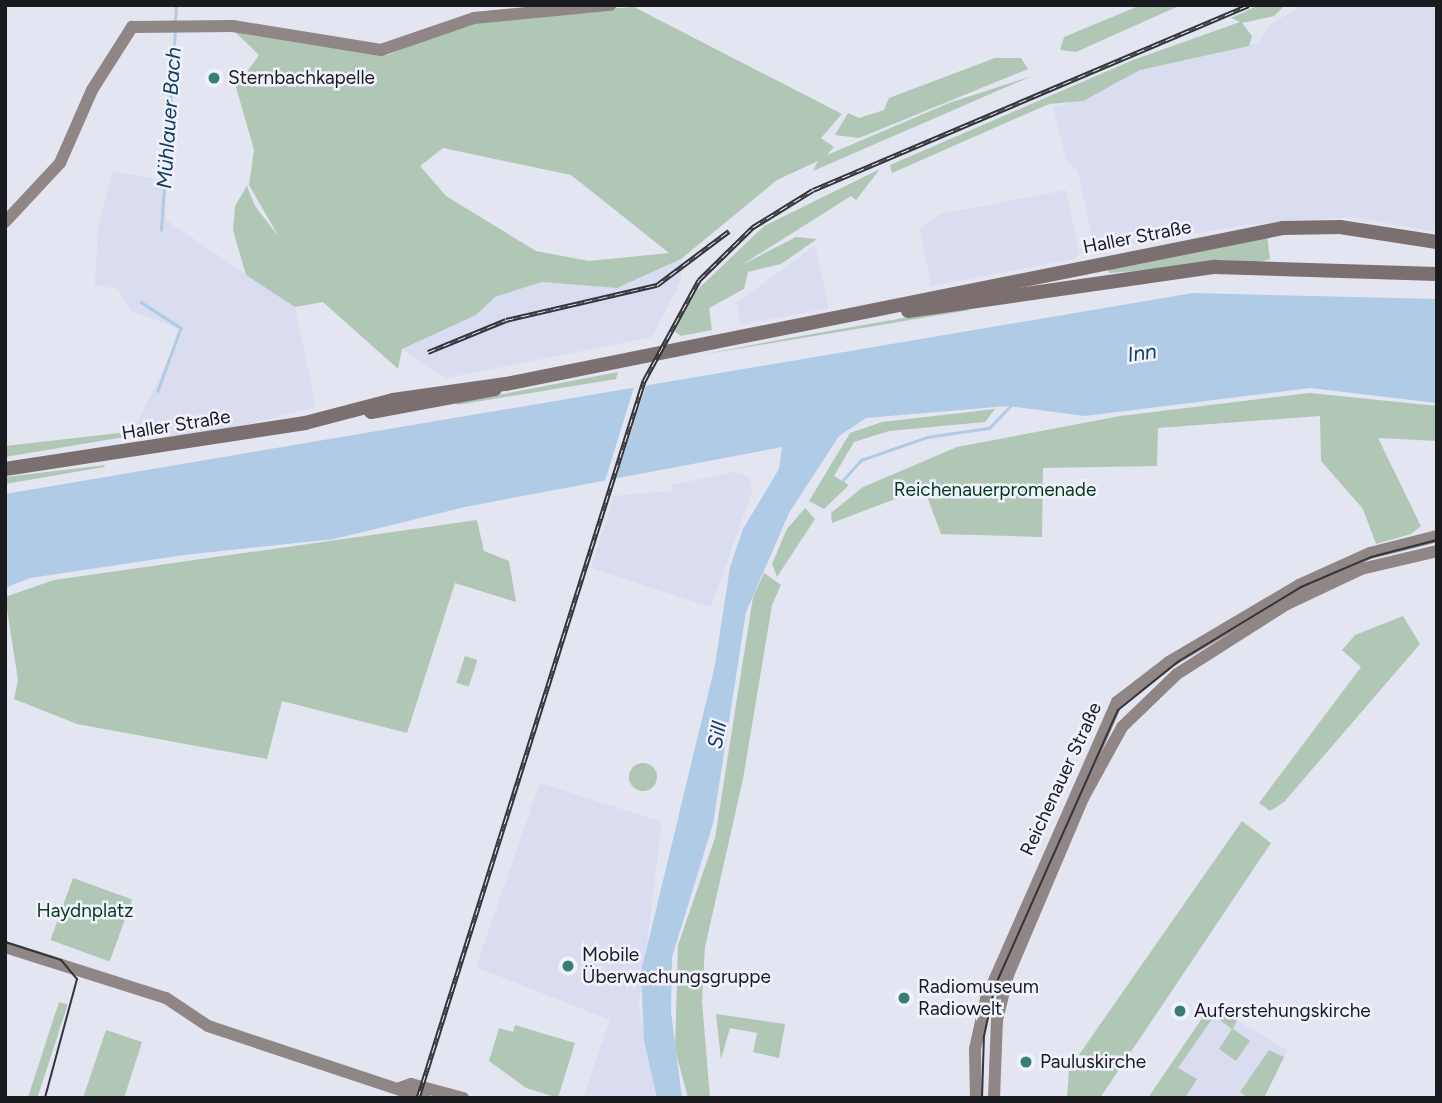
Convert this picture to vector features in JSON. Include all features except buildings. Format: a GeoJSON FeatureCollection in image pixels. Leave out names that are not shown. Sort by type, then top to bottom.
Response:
{"type":"FeatureCollection","features":[{"type":"Feature","properties":{"kind":"main road","name":"Haller Straße"},"geometry":{"type":"LineString","coordinates":[[5,469],[352,413],[454,400],[506,384],[848,318],[1283,229],[1340,227],[1437,242]]}},
{"type":"Feature","properties":{"kind":"main road","name":"Haller Straße"},"geometry":{"type":"LineString","coordinates":[[848,318],[1215,267],[1437,274]]}},
{"type":"Feature","properties":{"kind":"street"},"geometry":{"type":"LineString","coordinates":[[5,222],[60,163],[92,90],[132,27],[185,29],[226,26],[381,50],[474,18],[610,5]]}},
{"type":"Feature","properties":{"kind":"street","name":"Reichenauer Straße"},"geometry":{"type":"LineString","coordinates":[[976,1098],[975,1049],[985,999],[1117,702],[1286,591],[1363,555],[1437,536]]}},
{"type":"Feature","properties":{"kind":"street"},"geometry":{"type":"LineString","coordinates":[[1409,556],[1415,540]]}},
{"type":"Feature","properties":{"kind":"street","name":"Reichenauer Straße"},"geometry":{"type":"LineString","coordinates":[[994,1098],[997,1020],[1008,975],[1119,731],[1177,674],[1273,612],[1345,575],[1409,556],[1437,551]]}},
{"type":"Feature","properties":{"kind":"street"},"geometry":{"type":"LineString","coordinates":[[5,947],[166,998],[213,1029],[424,1098]]}},
{"type":"Feature","properties":{"kind":"street"},"geometry":{"type":"LineString","coordinates":[[400,1088],[411,1084],[463,1098]]}},
{"type":"Feature","properties":{"kind":"shaded area"},"geometry":{"type":"Polygon","coordinates":[[[1302,5],[1437,5],[1437,232],[1352,217],[1243,225],[1095,251],[1078,172],[1066,159],[1053,107],[1090,97],[1140,70],[1258,43],[1271,24],[1302,5]]]}},
{"type":"Feature","properties":{"kind":"shaded area"},"geometry":{"type":"Polygon","coordinates":[[[113,171],[161,180],[166,220],[295,307],[316,407],[188,439],[134,429],[183,330],[131,311],[118,289],[95,285],[98,228],[113,171]]]}},
{"type":"Feature","properties":{"kind":"shaded area"},"geometry":{"type":"Polygon","coordinates":[[[1066,190],[1079,253],[1074,259],[931,286],[920,228],[940,214],[1066,190]]]}},
{"type":"Feature","properties":{"kind":"shaded area"},"geometry":{"type":"Polygon","coordinates":[[[815,245],[829,308],[741,325],[737,303],[815,245]]]}},
{"type":"Feature","properties":{"kind":"shaded area"},"geometry":{"type":"Polygon","coordinates":[[[681,259],[681,281],[652,337],[446,378],[402,349],[476,315],[495,297],[542,282],[617,288],[681,259]]]}},
{"type":"Feature","properties":{"kind":"shaded area"},"geometry":{"type":"Polygon","coordinates":[[[734,472],[750,477],[752,491],[711,607],[591,568],[614,496],[671,491],[671,485],[734,472]]]}},
{"type":"Feature","properties":{"kind":"shaded area"},"geometry":{"type":"Polygon","coordinates":[[[540,783],[662,822],[639,1007],[657,1098],[583,1098],[610,1020],[476,967],[540,783]]]}},
{"type":"Feature","properties":{"kind":"shaded area"},"geometry":{"type":"Polygon","coordinates":[[[1211,1005],[1287,1050],[1264,1098],[1148,1098],[1211,1005]]]}},
{"type":"Feature","properties":{"kind":"green space"},"geometry":{"type":"Polygon","coordinates":[[[1141,5],[1181,5],[1076,52],[1060,50],[1064,37],[1141,5]]]}},
{"type":"Feature","properties":{"kind":"green space"},"geometry":{"type":"Polygon","coordinates":[[[1259,5],[1285,5],[1274,16],[1242,23],[1252,36],[1249,46],[1140,70],[1083,101],[1049,104],[892,173],[890,165],[1133,60],[1240,22],[1231,18],[1259,5]]]}},
{"type":"Feature","properties":{"kind":"green space"},"geometry":{"type":"Polygon","coordinates":[[[634,7],[842,114],[821,138],[834,147],[827,155],[949,103],[1032,76],[813,171],[818,161],[777,180],[681,259],[617,288],[542,282],[495,297],[476,315],[402,349],[398,369],[323,302],[295,307],[246,275],[233,230],[235,206],[247,186],[255,206],[279,237],[249,185],[254,150],[236,87],[259,55],[234,31],[388,55],[474,18],[634,7]],[[443,148],[420,166],[446,196],[536,251],[589,261],[669,253],[571,175],[443,148]]]}},
{"type":"Feature","properties":{"kind":"green space"},"geometry":{"type":"Polygon","coordinates":[[[995,58],[1021,58],[1028,69],[859,138],[835,135],[848,113],[859,118],[884,110],[889,98],[995,58]]]}},
{"type":"Feature","properties":{"kind":"green space"},"geometry":{"type":"Polygon","coordinates":[[[880,169],[856,200],[851,196],[740,266],[796,237],[817,239],[781,264],[748,272],[744,289],[709,308],[712,330],[681,336],[674,331],[697,290],[764,226],[880,169]]]}},
{"type":"Feature","properties":{"kind":"green space"},"geometry":{"type":"Polygon","coordinates":[[[1267,235],[1270,259],[1260,262],[1109,273],[1108,267],[1267,235]]]}},
{"type":"Feature","properties":{"kind":"green space"},"geometry":{"type":"Polygon","coordinates":[[[960,308],[970,310],[700,355],[784,339],[960,308]]]}},
{"type":"Feature","properties":{"kind":"green space"},"geometry":{"type":"Polygon","coordinates":[[[618,372],[616,379],[457,405],[456,403],[618,372]]]}},
{"type":"Feature","properties":{"kind":"green space","name":"Reichenauerpromenade"},"geometry":{"type":"Polygon","coordinates":[[[1310,393],[1437,406],[1437,441],[1378,438],[1421,526],[1411,534],[1376,544],[1363,509],[1321,461],[1320,416],[1158,428],[1157,466],[1043,468],[1042,537],[941,534],[924,488],[832,523],[831,513],[863,487],[957,447],[1120,416],[1310,393]]]}},
{"type":"Feature","properties":{"kind":"green space"},"geometry":{"type":"Polygon","coordinates":[[[995,409],[985,422],[889,431],[854,442],[834,476],[849,485],[824,509],[809,501],[850,433],[882,422],[995,409]]]}},
{"type":"Feature","properties":{"kind":"green space"},"geometry":{"type":"Polygon","coordinates":[[[119,433],[124,437],[5,457],[5,446],[119,433]]]}},
{"type":"Feature","properties":{"kind":"green space"},"geometry":{"type":"Polygon","coordinates":[[[105,465],[104,467],[5,484],[5,477],[105,465]]]}},
{"type":"Feature","properties":{"kind":"green space"},"geometry":{"type":"Polygon","coordinates":[[[805,508],[815,519],[777,577],[772,564],[787,529],[805,508]]]}},
{"type":"Feature","properties":{"kind":"green space"},"geometry":{"type":"Polygon","coordinates":[[[477,520],[484,551],[509,561],[516,602],[455,583],[407,733],[282,701],[267,759],[77,724],[14,699],[18,680],[5,597],[54,580],[477,520]]]}},
{"type":"Feature","properties":{"kind":"green space"},"geometry":{"type":"Polygon","coordinates":[[[764,573],[781,585],[772,605],[743,779],[705,947],[702,1001],[710,1098],[688,1098],[675,1049],[678,945],[715,838],[753,597],[764,573]]]}},
{"type":"Feature","properties":{"kind":"green space"},"geometry":{"type":"Polygon","coordinates":[[[1403,616],[1420,644],[1284,802],[1270,811],[1259,803],[1361,667],[1342,650],[1355,635],[1403,616]]]}},
{"type":"Feature","properties":{"kind":"green space"},"geometry":{"type":"Polygon","coordinates":[[[465,656],[477,660],[469,687],[456,683],[465,656]]]}},
{"type":"Feature","properties":{"kind":"green space"},"geometry":{"type":"Polygon","coordinates":[[[643,763],[653,767],[657,777],[653,787],[643,791],[633,787],[629,777],[633,767],[643,763]]]}},
{"type":"Feature","properties":{"kind":"green space"},"geometry":{"type":"Polygon","coordinates":[[[1242,821],[1271,843],[1100,1098],[1067,1098],[1069,1069],[1242,821]]]}},
{"type":"Feature","properties":{"kind":"green space","name":"Haydnplatz"},"geometry":{"type":"Polygon","coordinates":[[[73,878],[132,900],[110,962],[50,940],[73,878]]]}},
{"type":"Feature","properties":{"kind":"green space"},"geometry":{"type":"Polygon","coordinates":[[[59,1002],[68,1005],[37,1098],[28,1097],[59,1002]]]}},
{"type":"Feature","properties":{"kind":"green space"},"geometry":{"type":"Polygon","coordinates":[[[1211,1005],[1237,1020],[1233,1029],[1250,1041],[1236,1061],[1219,1049],[1232,1029],[1214,1016],[1178,1068],[1197,1079],[1185,1098],[1148,1098],[1211,1005]]]}},
{"type":"Feature","properties":{"kind":"green space"},"geometry":{"type":"Polygon","coordinates":[[[716,1014],[785,1024],[779,1058],[753,1052],[757,1033],[730,1028],[721,1059],[716,1014]]]}},
{"type":"Feature","properties":{"kind":"green space"},"geometry":{"type":"Polygon","coordinates":[[[515,1025],[575,1043],[558,1098],[526,1088],[489,1061],[499,1028],[513,1032],[515,1025]]]}},
{"type":"Feature","properties":{"kind":"green space"},"geometry":{"type":"Polygon","coordinates":[[[106,1030],[142,1042],[124,1098],[83,1098],[106,1030]]]}},
{"type":"Feature","properties":{"kind":"green space"},"geometry":{"type":"Polygon","coordinates":[[[1269,1050],[1284,1057],[1264,1098],[1248,1098],[1240,1092],[1269,1050]]]}},
{"type":"Feature","properties":{"kind":"water"},"geometry":{"type":"Polygon","coordinates":[[[1193,293],[1437,299],[1437,403],[1310,388],[1085,416],[1008,406],[866,418],[839,436],[789,513],[746,612],[713,824],[672,957],[671,1012],[682,1098],[657,1098],[644,1040],[641,972],[715,665],[730,567],[743,529],[779,469],[782,447],[465,507],[334,539],[184,555],[30,578],[5,588],[5,494],[1193,293]]]}},
{"type":"Feature","properties":{"kind":"pier"},"geometry":{"type":"Polygon","coordinates":[[[647,382],[616,479],[605,481],[635,384],[647,382]]]}},
{"type":"Feature","properties":{"kind":"waterway","name":"Mühlauer Bach"},"geometry":{"type":"LineString","coordinates":[[175,23],[176,5]]}},
{"type":"Feature","properties":{"kind":"waterway","name":"Mühlauer Bach"},"geometry":{"type":"LineString","coordinates":[[161,230],[175,30]]}},
{"type":"Feature","properties":{"kind":"waterway","name":"Mühlauer Bach"},"geometry":{"type":"LineString","coordinates":[[141,302],[181,328],[158,391]]}},
{"type":"Feature","properties":{"kind":"waterway"},"geometry":{"type":"LineString","coordinates":[[843,480],[861,460],[927,437],[989,428],[1010,406]]}},
{"type":"Feature","properties":{"kind":"tram line"},"geometry":{"type":"LineString","coordinates":[[982,1098],[984,1036],[995,986],[1118,710],[1179,661],[1301,587],[1371,557],[1437,540]]}},
{"type":"Feature","properties":{"kind":"tram line"},"geometry":{"type":"LineString","coordinates":[[5,942],[61,960],[77,979],[45,1098]]}},
{"type":"Feature","properties":{"kind":"railway"},"geometry":{"type":"LineString","coordinates":[[418,1098],[644,381],[699,280],[753,227],[813,190],[1248,5]]}},
{"type":"Feature","properties":{"kind":"railway"},"geometry":{"type":"LineString","coordinates":[[428,352],[506,320],[657,285],[729,231]]}},
{"type":"Feature","properties":{"kind":"place","name":"Sternbachkapelle"},"geometry":{"type":"Point","coordinates":[214,78]}},
{"type":"Feature","properties":{"kind":"place","name":"Mobile Überwachungsgruppe"},"geometry":{"type":"Point","coordinates":[568,966]}},
{"type":"Feature","properties":{"kind":"place","name":"Radiomuseum Radiowelt"},"geometry":{"type":"Point","coordinates":[904,998]}},
{"type":"Feature","properties":{"kind":"place","name":"Auferstehungskirche"},"geometry":{"type":"Point","coordinates":[1180,1011]}},
{"type":"Feature","properties":{"kind":"place","name":"Pauluskirche"},"geometry":{"type":"Point","coordinates":[1026,1062]}},
{"type":"Feature","properties":{"kind":"water label","name":"Inn"},"geometry":{"type":"Point","coordinates":[1142,353]}},
{"type":"Feature","properties":{"kind":"water label","name":"Sill"},"geometry":{"type":"Point","coordinates":[717,735]}}]}
